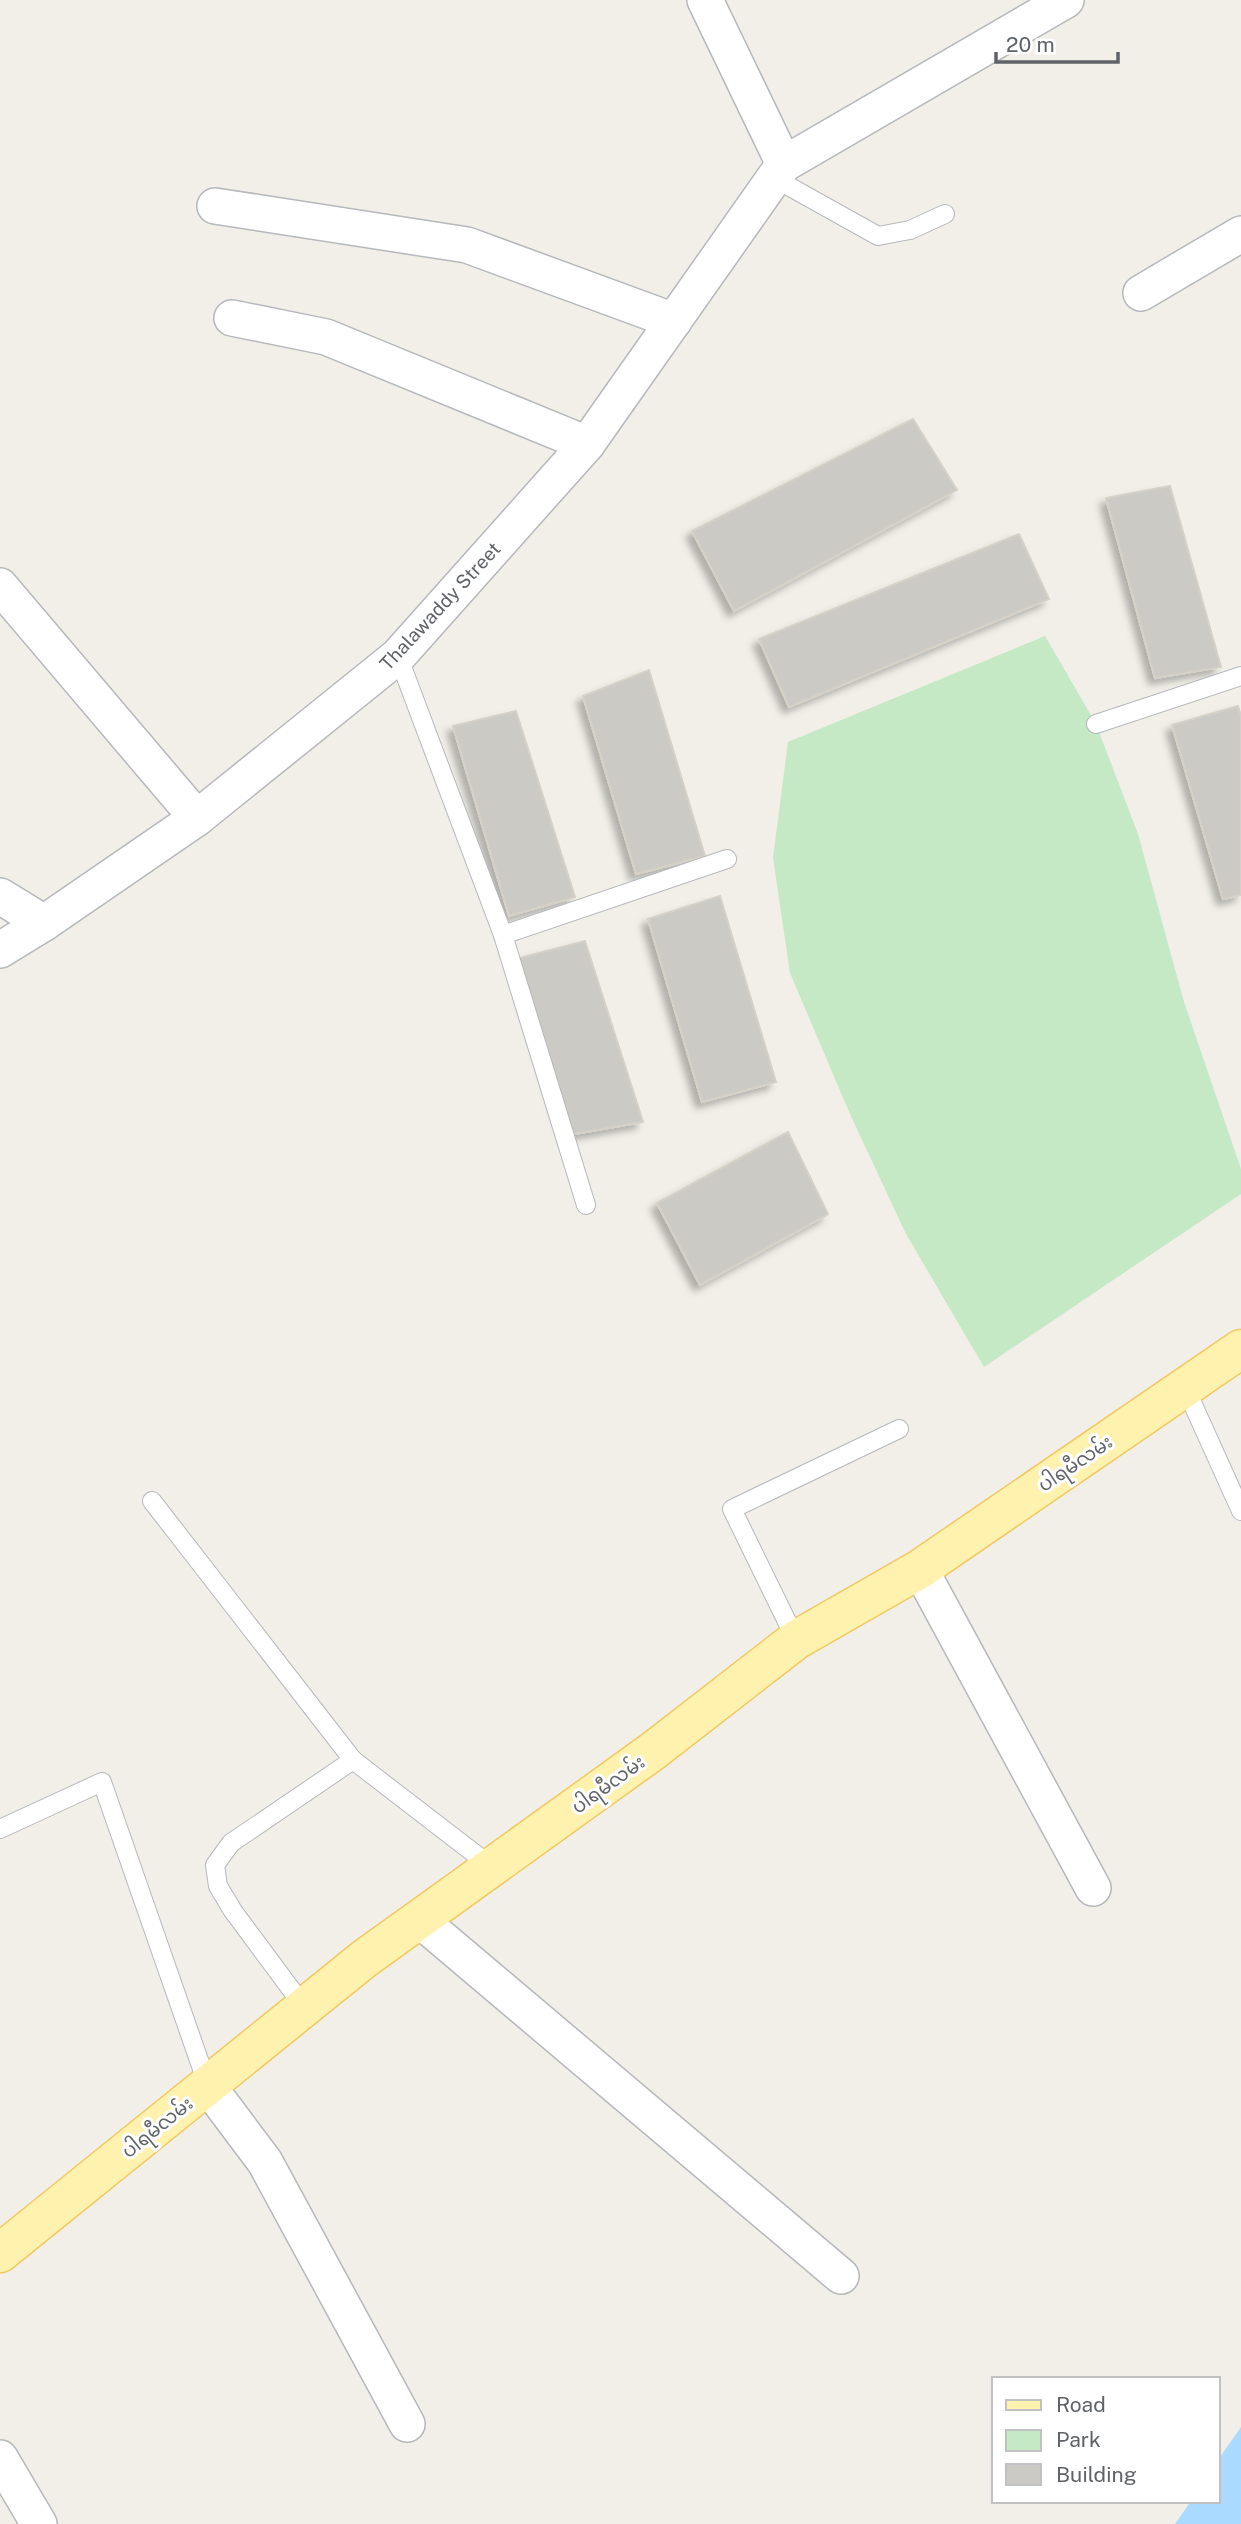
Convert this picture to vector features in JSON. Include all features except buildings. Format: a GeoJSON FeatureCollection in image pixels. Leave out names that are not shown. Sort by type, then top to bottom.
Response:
{"type":"FeatureCollection","features":[{"type":"Feature","properties":{"kind":"main road","name":"ပါရမီလမ်း"},"geometry":{"type":"LineString","coordinates":[[0,2253],[365,1959],[653,1751],[796,1640],[920,1569],[1241,1349]]}},
{"type":"Feature","properties":{"kind":"street"},"geometry":{"type":"LineString","coordinates":[[705,0],[779,171],[1066,0]]}},
{"type":"Feature","properties":{"kind":"street","name":"Thalawaddy Street"},"geometry":{"type":"LineString","coordinates":[[0,950],[197,818],[398,656],[587,444],[779,171]]}},
{"type":"Feature","properties":{"kind":"street"},"geometry":{"type":"LineString","coordinates":[[215,206],[467,245],[674,321]]}},
{"type":"Feature","properties":{"kind":"street"},"geometry":{"type":"LineString","coordinates":[[1141,293],[1241,234]]}},
{"type":"Feature","properties":{"kind":"street"},"geometry":{"type":"LineString","coordinates":[[232,318],[326,337],[587,444]]}},
{"type":"Feature","properties":{"kind":"street"},"geometry":{"type":"LineString","coordinates":[[0,586],[197,818]]}},
{"type":"Feature","properties":{"kind":"street"},"geometry":{"type":"LineString","coordinates":[[0,896],[44,923]]}},
{"type":"Feature","properties":{"kind":"street"},"geometry":{"type":"LineString","coordinates":[[920,1569],[1093,1888]]}},
{"type":"Feature","properties":{"kind":"street"},"geometry":{"type":"LineString","coordinates":[[420,1920],[841,2276]]}},
{"type":"Feature","properties":{"kind":"street"},"geometry":{"type":"LineString","coordinates":[[208,2086],[265,2162],[407,2424]]}},
{"type":"Feature","properties":{"kind":"street"},"geometry":{"type":"LineString","coordinates":[[0,2458],[39,2524]]}},
{"type":"Feature","properties":{"kind":"lane"},"geometry":{"type":"LineString","coordinates":[[779,171],[878,236],[910,230],[946,214]]}},
{"type":"Feature","properties":{"kind":"lane"},"geometry":{"type":"LineString","coordinates":[[398,656],[503,934],[586,1205]]}},
{"type":"Feature","properties":{"kind":"lane"},"geometry":{"type":"LineString","coordinates":[[1096,724],[1241,677]]}},
{"type":"Feature","properties":{"kind":"lane"},"geometry":{"type":"LineString","coordinates":[[503,934],[727,859]]}},
{"type":"Feature","properties":{"kind":"lane"},"geometry":{"type":"LineString","coordinates":[[1185,1387],[1241,1511]]}},
{"type":"Feature","properties":{"kind":"lane"},"geometry":{"type":"LineString","coordinates":[[796,1640],[732,1508],[899,1429]]}},
{"type":"Feature","properties":{"kind":"lane"},"geometry":{"type":"LineString","coordinates":[[152,1501],[353,1760],[492,1867]]}},
{"type":"Feature","properties":{"kind":"lane"},"geometry":{"type":"LineString","coordinates":[[305,2008],[233,1911],[218,1885],[215,1865],[231,1843],[353,1760]]}},
{"type":"Feature","properties":{"kind":"lane"},"geometry":{"type":"LineString","coordinates":[[0,1829],[102,1782],[208,2086]]}},
{"type":"Feature","properties":{"kind":"green space"},"geometry":{"type":"Polygon","coordinates":[[[1045,636],[1096,724],[1138,834],[1184,1002],[1241,1169],[1241,1194],[984,1367],[906,1234],[850,1114],[790,973],[773,858],[788,742],[1045,636]]]}},
{"type":"Feature","properties":{"kind":"water"},"geometry":{"type":"Polygon","coordinates":[[[1241,2427],[1241,2524],[1175,2524],[1190,2503],[1220,2503],[1220,2457],[1241,2427]]]}}]}
